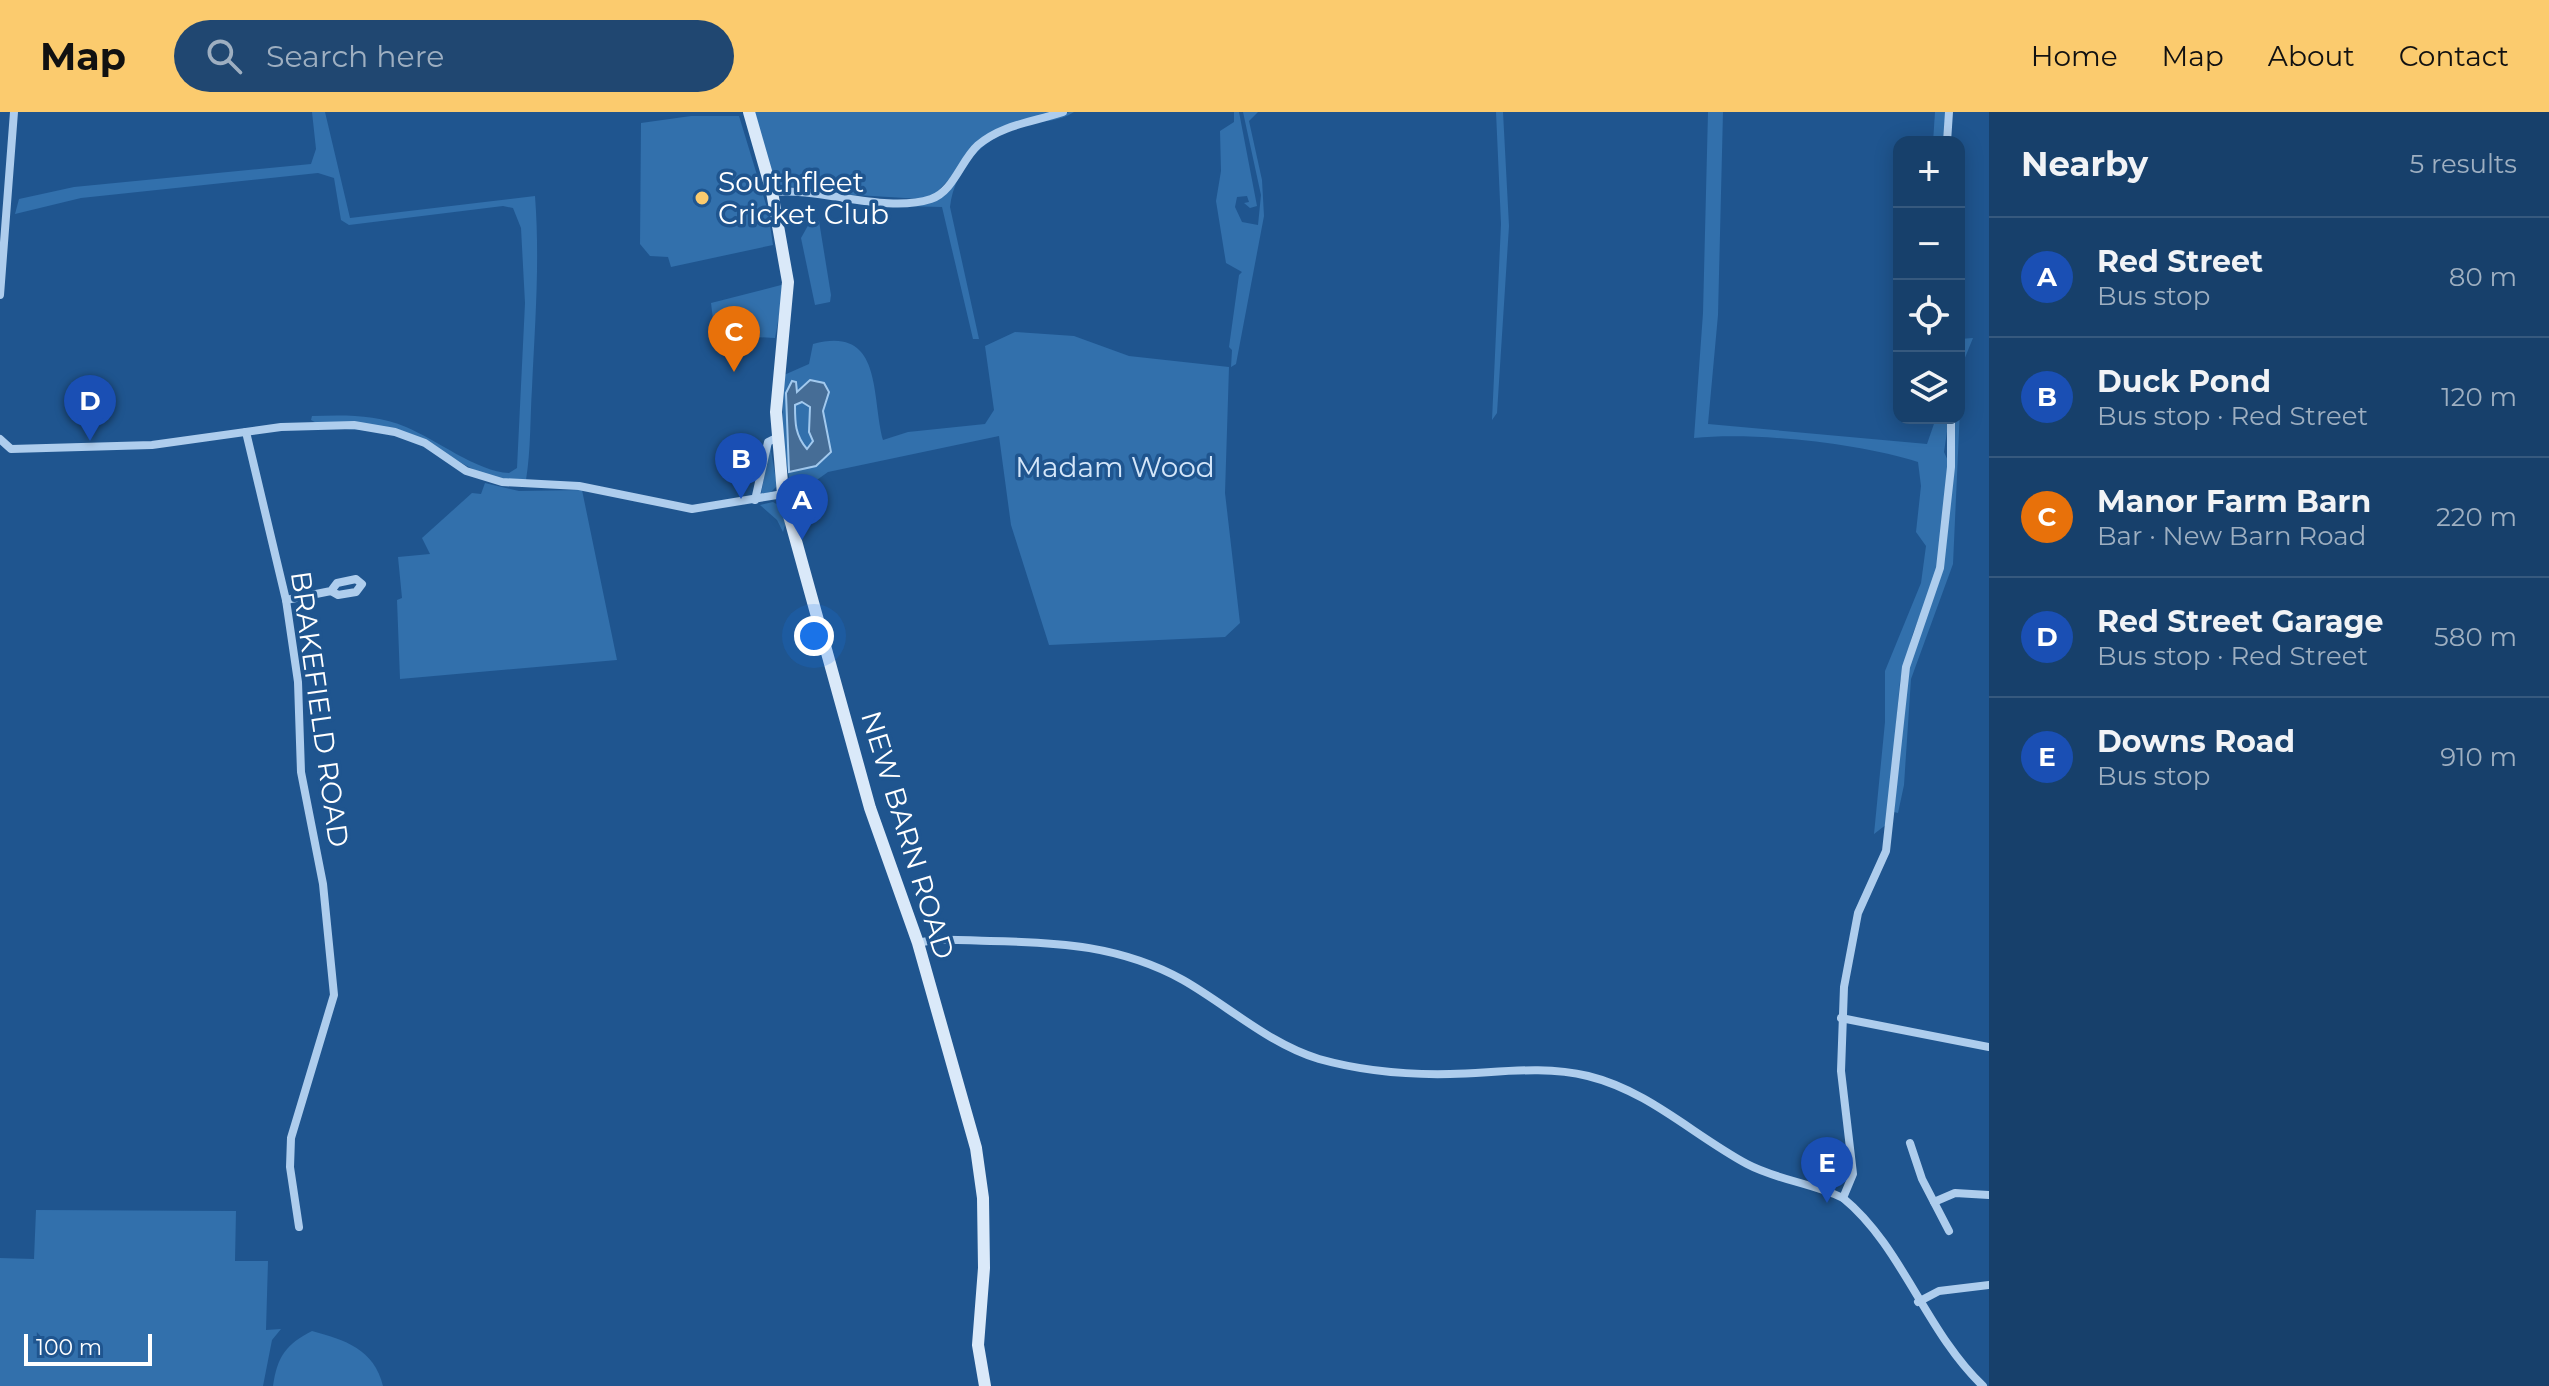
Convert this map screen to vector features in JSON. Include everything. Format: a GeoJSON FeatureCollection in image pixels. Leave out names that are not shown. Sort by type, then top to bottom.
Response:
{"type":"FeatureCollection","features":[{"type":"Feature","properties":{"kind":"street"},"geometry":{"type":"LineString","coordinates":[[0,295],[14,112]]}},
{"type":"Feature","properties":{"kind":"street","name":"NEW BARN ROAD"},"geometry":{"type":"LineString","coordinates":[[749,112],[772,192],[789,287],[776,438],[783,494],[867,799],[918,943],[976,1148],[983,1198],[984,1268],[978,1345],[985,1386]]}},
{"type":"Feature","properties":{"kind":"street"},"geometry":{"type":"LineString","coordinates":[[772,192],[794,191],[901,202],[931,199],[945,191],[970,154],[989,138],[1016,124],[1063,112]]}},
{"type":"Feature","properties":{"kind":"street"},"geometry":{"type":"LineString","coordinates":[[1947,136],[1949,112]]}},
{"type":"Feature","properties":{"kind":"street"},"geometry":{"type":"LineString","coordinates":[[1843,1198],[1853,1173],[1843,1113],[1841,1018],[1858,913],[1886,851],[1906,667],[1940,568],[1951,467],[1951,424]]}},
{"type":"Feature","properties":{"kind":"street"},"geometry":{"type":"LineString","coordinates":[[0,439],[11,449],[66,448],[167,443],[292,426],[357,426],[395,432],[425,443],[466,471],[502,482],[579,486],[683,509],[710,509],[783,494]]}},
{"type":"Feature","properties":{"kind":"street","name":"BRAKEFIELD ROAD"},"geometry":{"type":"LineString","coordinates":[[246,432],[286,600],[298,682],[301,772],[323,884],[335,977],[334,995],[291,1138],[290,1167],[299,1227]]}},
{"type":"Feature","properties":{"kind":"street"},"geometry":{"type":"LineString","coordinates":[[755,500],[767,444],[776,438]]}},
{"type":"Feature","properties":{"kind":"street"},"geometry":{"type":"LineString","coordinates":[[286,600],[331,591]]}},
{"type":"Feature","properties":{"kind":"street"},"geometry":{"type":"LineString","coordinates":[[918,943],[942,940],[1070,944],[1136,957],[1183,980],[1268,1034],[1313,1057],[1357,1069],[1435,1074],[1548,1070],[1588,1076],[1620,1087],[1665,1110],[1747,1164],[1843,1198],[1877,1234],[1918,1302],[1983,1386]]}},
{"type":"Feature","properties":{"kind":"street"},"geometry":{"type":"LineString","coordinates":[[1841,1018],[1989,1047]]}},
{"type":"Feature","properties":{"kind":"street"},"geometry":{"type":"LineString","coordinates":[[1910,1143],[1949,1231]]}},
{"type":"Feature","properties":{"kind":"street"},"geometry":{"type":"LineString","coordinates":[[1934,1202],[1955,1193],[1989,1195]]}},
{"type":"Feature","properties":{"kind":"street"},"geometry":{"type":"LineString","coordinates":[[1918,1302],[1939,1291],[1989,1285]]}},
{"type":"Feature","properties":{"kind":"green space"},"geometry":{"type":"Polygon","coordinates":[[[312,112],[325,112],[350,218],[535,196],[536,292],[526,480],[509,480],[480,472],[413,437],[321,425],[311,420],[312,416],[336,415],[383,420],[417,432],[484,467],[509,473],[517,468],[525,303],[521,228],[513,208],[503,206],[349,225],[341,220],[334,178],[318,173],[81,198],[15,214],[19,199],[74,187],[311,164],[316,149],[312,112]]]}},
{"type":"Feature","properties":{"kind":"green space"},"geometry":{"type":"Polygon","coordinates":[[[753,112],[1053,112],[993,133],[935,194],[921,199],[840,194],[775,184],[753,112]]]}},
{"type":"Feature","properties":{"kind":"green space"},"geometry":{"type":"Polygon","coordinates":[[[1074,112],[1057,119],[1012,129],[987,144],[968,163],[986,142],[1009,128],[1074,112]]]}},
{"type":"Feature","properties":{"kind":"green space"},"geometry":{"type":"Polygon","coordinates":[[[1234,112],[1239,112],[1257,206],[1250,208],[1244,203],[1249,202],[1247,196],[1237,197],[1235,207],[1242,222],[1258,225],[1261,195],[1243,112],[1258,112],[1249,121],[1262,180],[1264,216],[1236,364],[1231,367],[1232,350],[1229,347],[1239,275],[1242,272],[1226,263],[1216,201],[1221,171],[1220,131],[1234,122],[1234,112]]]}},
{"type":"Feature","properties":{"kind":"green space"},"geometry":{"type":"Polygon","coordinates":[[[1496,112],[1503,112],[1509,226],[1497,413],[1492,420],[1501,224],[1496,112]]]}},
{"type":"Feature","properties":{"kind":"green space"},"geometry":{"type":"Polygon","coordinates":[[[1708,112],[1723,112],[1718,315],[1708,424],[1927,444],[1934,424],[1948,424],[1944,452],[1949,463],[1936,576],[1913,633],[1900,681],[1887,824],[1874,834],[1885,722],[1885,671],[1921,583],[1926,546],[1916,532],[1921,486],[1918,462],[1838,444],[1777,438],[1694,438],[1703,313],[1708,112]]]}},
{"type":"Feature","properties":{"kind":"green space"},"geometry":{"type":"Polygon","coordinates":[[[1935,112],[1947,112],[1945,136],[1933,136],[1935,112]]]}},
{"type":"Feature","properties":{"kind":"green space","name":"Southfleet Cricket Club"},"geometry":{"type":"Polygon","coordinates":[[[691,116],[739,116],[768,211],[773,245],[671,267],[668,257],[650,256],[640,244],[641,123],[691,116]]]}},
{"type":"Feature","properties":{"kind":"green space"},"geometry":{"type":"Polygon","coordinates":[[[965,167],[953,192],[950,207],[979,339],[973,339],[942,207],[902,206],[945,194],[965,167]]]}},
{"type":"Feature","properties":{"kind":"green space"},"geometry":{"type":"Polygon","coordinates":[[[819,221],[831,295],[830,302],[815,305],[801,238],[810,222],[819,221]]]}},
{"type":"Feature","properties":{"kind":"green space"},"geometry":{"type":"Polygon","coordinates":[[[785,284],[775,338],[715,335],[711,303],[785,284]]]}},
{"type":"Feature","properties":{"kind":"green space","name":"Madam Wood"},"geometry":{"type":"Polygon","coordinates":[[[1015,332],[1074,336],[1129,356],[1229,367],[1225,493],[1240,623],[1225,637],[1049,645],[1011,525],[999,436],[828,472],[793,497],[782,440],[784,375],[809,364],[813,344],[836,341],[852,345],[863,354],[874,385],[883,440],[908,432],[985,424],[994,410],[985,346],[1015,332]]]}},
{"type":"Feature","properties":{"kind":"green space"},"geometry":{"type":"Polygon","coordinates":[[[1973,338],[1965,358],[1965,352],[1965,339],[1973,338]]]}},
{"type":"Feature","properties":{"kind":"green space"},"geometry":{"type":"Polygon","coordinates":[[[1952,424],[1959,424],[1953,564],[1911,679],[1904,785],[1898,813],[1894,812],[1907,670],[1938,583],[1952,424]]]}},
{"type":"Feature","properties":{"kind":"green space"},"geometry":{"type":"Polygon","coordinates":[[[770,445],[777,486],[771,492],[761,494],[770,445]]]}},
{"type":"Feature","properties":{"kind":"green space"},"geometry":{"type":"Polygon","coordinates":[[[485,483],[519,491],[582,490],[617,660],[400,679],[397,600],[402,598],[398,557],[430,554],[422,538],[472,493],[481,494],[485,483]]]}},
{"type":"Feature","properties":{"kind":"green space"},"geometry":{"type":"Polygon","coordinates":[[[773,502],[780,506],[786,522],[783,532],[777,520],[760,505],[773,502]]]}},
{"type":"Feature","properties":{"kind":"green space"},"geometry":{"type":"Polygon","coordinates":[[[36,1210],[236,1211],[235,1261],[268,1261],[266,1330],[281,1329],[272,1340],[263,1386],[0,1386],[0,1258],[34,1259],[36,1210]]]}},
{"type":"Feature","properties":{"kind":"green space"},"geometry":{"type":"Polygon","coordinates":[[[312,1331],[356,1348],[373,1363],[383,1386],[273,1386],[284,1352],[312,1331]]]}},
{"type":"Feature","properties":{"kind":"shaded area"},"geometry":{"type":"Polygon","coordinates":[[[810,380],[824,383],[829,392],[823,411],[831,452],[816,466],[789,472],[786,393],[792,381],[796,382],[797,392],[810,380]],[[802,402],[795,405],[796,428],[807,449],[813,441],[809,432],[810,407],[802,402]]]}},
{"type":"Feature","properties":{"kind":"place","name":"Southfleet Cricket Club"},"geometry":{"type":"Point","coordinates":[702,198]}},
{"type":"Feature","properties":{"kind":"place","name":"Manor Farm Barn"},"geometry":{"type":"Point","coordinates":[734,372]}},
{"type":"Feature","properties":{"kind":"place","name":"Red Street Garage"},"geometry":{"type":"Point","coordinates":[90,441]}},
{"type":"Feature","properties":{"kind":"place","name":"Duck Pond"},"geometry":{"type":"Point","coordinates":[741,499]}},
{"type":"Feature","properties":{"kind":"place","name":"Red Street"},"geometry":{"type":"Point","coordinates":[802,540]}},
{"type":"Feature","properties":{"kind":"place","name":"Downs Road"},"geometry":{"type":"Point","coordinates":[1827,1203]}}]}
